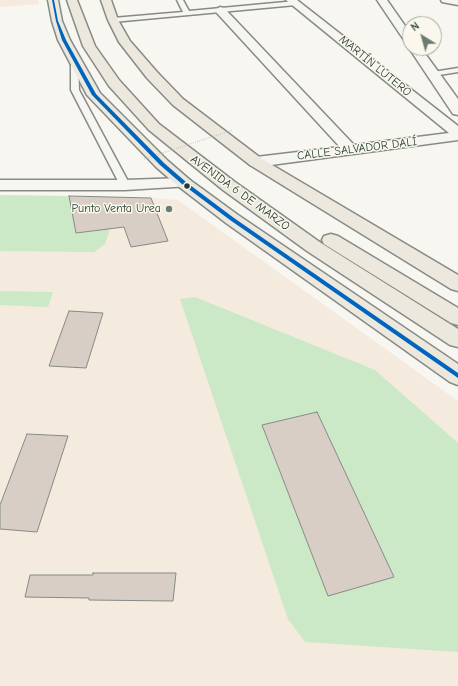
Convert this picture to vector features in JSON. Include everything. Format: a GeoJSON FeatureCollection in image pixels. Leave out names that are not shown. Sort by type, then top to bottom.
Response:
{"type":"FeatureCollection","features":[{"type":"Feature","properties":{"kind":"main road","name":"AVENIDA 6 DE MARZO"},"geometry":{"type":"LineString","coordinates":[[53,0],[57,21],[64,40],[94,95],[137,140],[184,183],[288,258],[458,376]]}},
{"type":"Feature","properties":{"kind":"main road","name":"AVENIDA 6 DE MARZO"},"geometry":{"type":"LineString","coordinates":[[72,0],[89,46],[114,84],[154,127],[229,186],[308,242],[458,339]]}},
{"type":"Feature","properties":{"kind":"main road","name":"AVENIDA 6 DE MARZO"},"geometry":{"type":"LineString","coordinates":[[86,0],[93,23],[104,45],[131,82],[203,152],[328,238],[458,318]]}},
{"type":"Feature","properties":{"kind":"main road"},"geometry":{"type":"LineString","coordinates":[[106,0],[113,20],[125,42],[152,75],[178,102],[256,162],[458,284]]}},
{"type":"Feature","properties":{"kind":"street"},"geometry":{"type":"LineString","coordinates":[[382,0],[402,29]]}},
{"type":"Feature","properties":{"kind":"street"},"geometry":{"type":"LineString","coordinates":[[446,0],[458,2]]}},
{"type":"Feature","properties":{"kind":"street","name":"MARTÍN LUTERO"},"geometry":{"type":"LineString","coordinates":[[293,1],[458,134]]}},
{"type":"Feature","properties":{"kind":"street"},"geometry":{"type":"LineString","coordinates":[[220,10],[351,150]]}},
{"type":"Feature","properties":{"kind":"street"},"geometry":{"type":"LineString","coordinates":[[421,56],[458,111]]}},
{"type":"Feature","properties":{"kind":"street","name":"CALLE SALVADOR DALÍ"},"geometry":{"type":"LineString","coordinates":[[256,162],[458,134]]}},
{"type":"Feature","properties":{"kind":"street"},"geometry":{"type":"LineString","coordinates":[[0,185],[125,185],[184,183]]}},
{"type":"Feature","properties":{"kind":"lane"},"geometry":{"type":"LineString","coordinates":[[180,0],[187,13]]}},
{"type":"Feature","properties":{"kind":"lane"},"geometry":{"type":"LineString","coordinates":[[113,20],[220,10],[293,1]]}},
{"type":"Feature","properties":{"kind":"lane"},"geometry":{"type":"LineString","coordinates":[[74,60],[75,90],[125,185]]}},
{"type":"Feature","properties":{"kind":"lane"},"geometry":{"type":"LineString","coordinates":[[434,74],[458,70]]}},
{"type":"Feature","properties":{"kind":"path"},"geometry":{"type":"LineString","coordinates":[[144,159],[234,130]]}},
{"type":"Feature","properties":{"kind":"shaded area"},"geometry":{"type":"Polygon","coordinates":[[[0,0],[38,0],[39,4],[0,7],[0,0]]]}},
{"type":"Feature","properties":{"kind":"shaded area"},"geometry":{"type":"Polygon","coordinates":[[[0,195],[151,198],[178,200],[458,401],[458,686],[0,686],[0,195]]]}},
{"type":"Feature","properties":{"kind":"green space"},"geometry":{"type":"Polygon","coordinates":[[[0,195],[69,196],[76,233],[110,229],[105,244],[94,252],[0,251],[0,195]]]}},
{"type":"Feature","properties":{"kind":"green space"},"geometry":{"type":"Polygon","coordinates":[[[0,291],[53,292],[48,307],[0,305],[0,291]]]}},
{"type":"Feature","properties":{"kind":"green space"},"geometry":{"type":"Polygon","coordinates":[[[195,297],[375,370],[458,443],[458,652],[305,642],[288,619],[180,299],[195,297]],[[317,413],[262,426],[328,596],[394,576],[317,413]]]}},
{"type":"Feature","properties":{"kind":"building"},"geometry":{"type":"Polygon","coordinates":[[[69,196],[151,198],[168,241],[131,247],[124,227],[76,233],[69,196]]]}},
{"type":"Feature","properties":{"kind":"building"},"geometry":{"type":"Polygon","coordinates":[[[69,311],[103,313],[86,368],[49,366],[69,311]]]}},
{"type":"Feature","properties":{"kind":"building"},"geometry":{"type":"Polygon","coordinates":[[[317,412],[394,577],[328,596],[262,425],[317,412]]]}},
{"type":"Feature","properties":{"kind":"building"},"geometry":{"type":"Polygon","coordinates":[[[27,434],[68,436],[37,532],[0,529],[0,505],[27,434]]]}},
{"type":"Feature","properties":{"kind":"building"},"geometry":{"type":"Polygon","coordinates":[[[93,573],[176,573],[173,601],[89,600],[89,598],[25,597],[30,575],[93,575],[93,573]]]}},
{"type":"Feature","properties":{"kind":"transit line"},"geometry":{"type":"LineString","coordinates":[[53,0],[57,21],[64,40],[94,95],[162,164],[184,183],[232,219],[458,376]]}},
{"type":"Feature","properties":{"kind":"place","name":"Punto Venta Urea"},"geometry":{"type":"Point","coordinates":[169,209]}}]}
